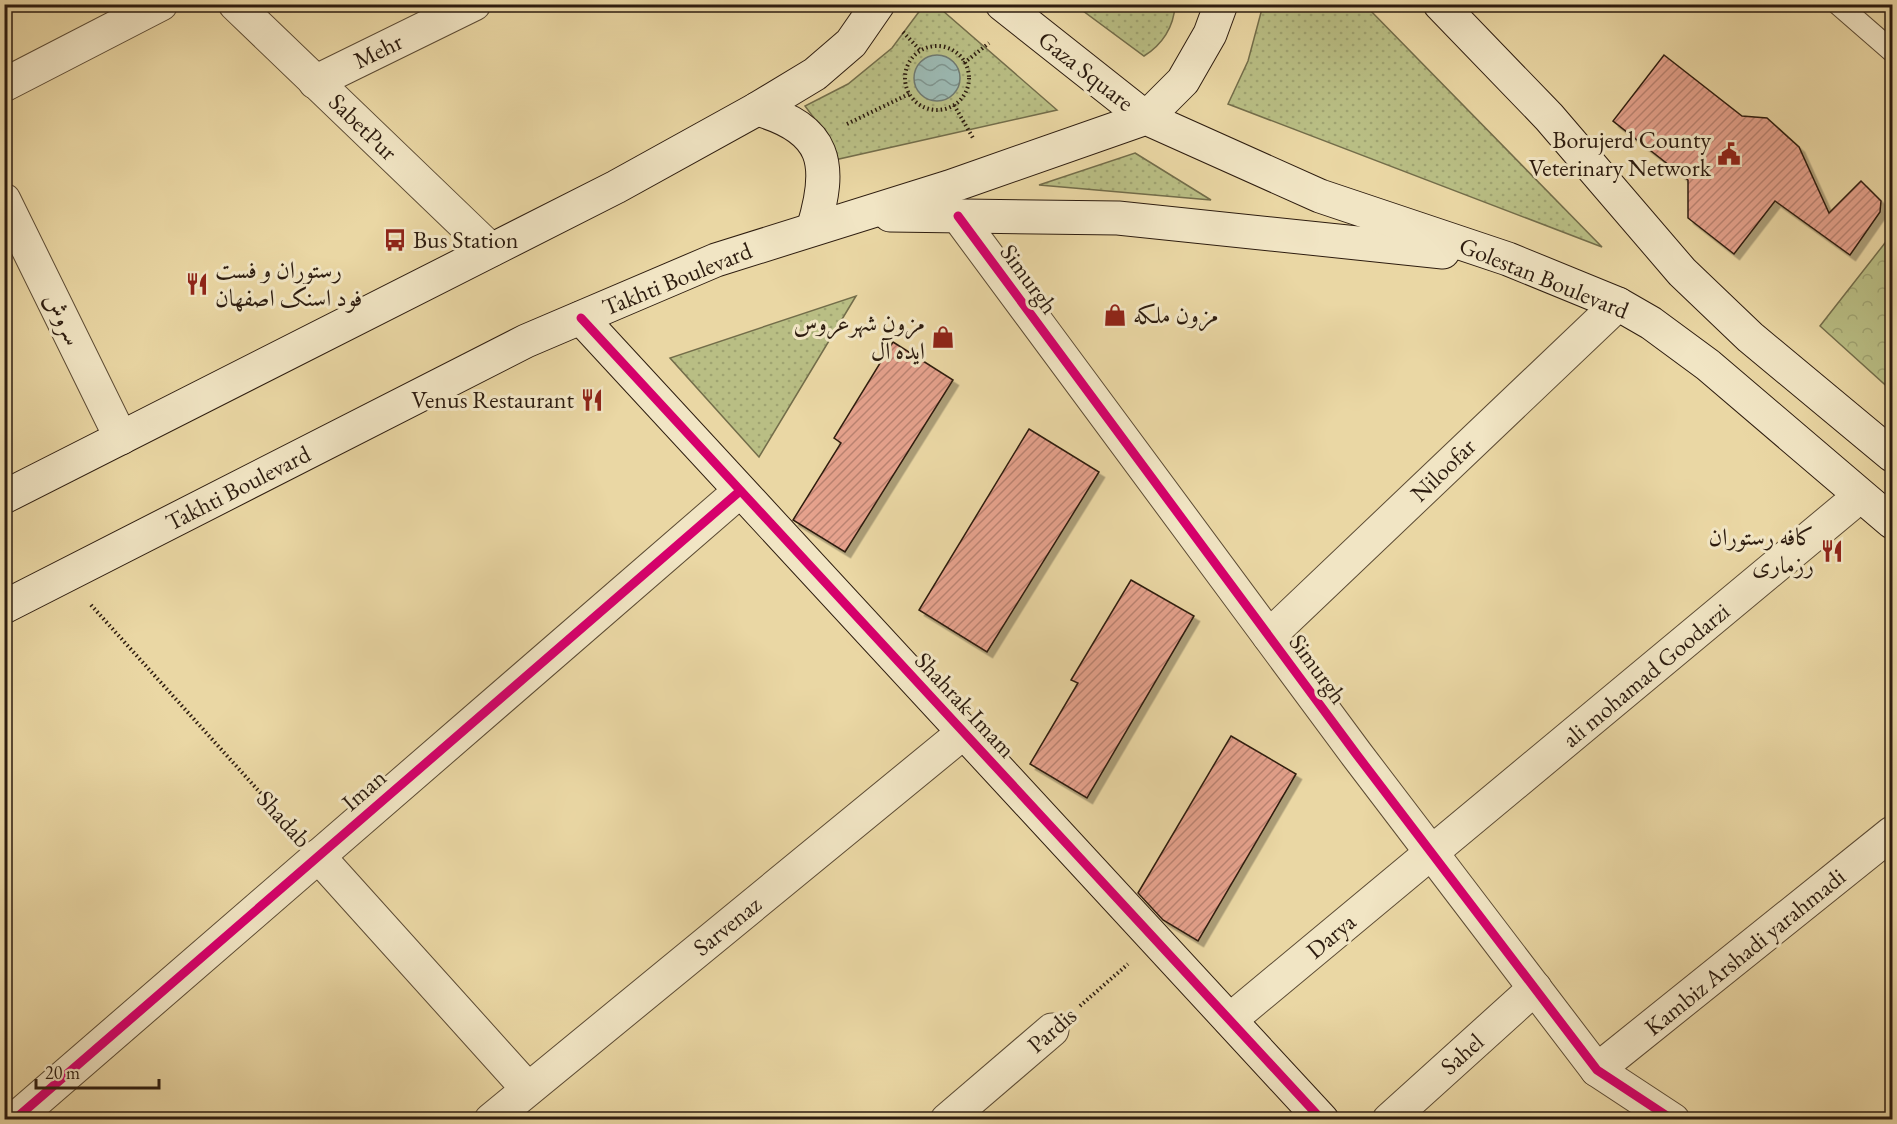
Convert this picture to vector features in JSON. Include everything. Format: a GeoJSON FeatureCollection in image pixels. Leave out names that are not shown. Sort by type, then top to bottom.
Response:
{"type":"FeatureCollection","features":[{"type":"Feature","properties":{"kind":"street"},"geometry":{"type":"LineString","coordinates":[[4,85],[161,4]]}},
{"type":"Feature","properties":{"kind":"street","name":"SabetPur"},"geometry":{"type":"LineString","coordinates":[[235,4],[491,250]]}},
{"type":"Feature","properties":{"kind":"street","name":"Mehr"},"geometry":{"type":"LineString","coordinates":[[315,82],[474,4]]}},
{"type":"Feature","properties":{"kind":"street"},"geometry":{"type":"LineString","coordinates":[[4,497],[616,187],[757,109],[815,74],[851,43],[878,4]]}},
{"type":"Feature","properties":{"kind":"street","name":"Gaza Square"},"geometry":{"type":"LineString","coordinates":[[1002,4],[1146,118],[1183,81],[1210,34],[1221,4]]}},
{"type":"Feature","properties":{"kind":"street"},"geometry":{"type":"LineString","coordinates":[[1440,4],[1549,117],[1682,272],[1750,337],[1893,455]]}},
{"type":"Feature","properties":{"kind":"street"},"geometry":{"type":"LineString","coordinates":[[757,109],[790,120],[814,141],[823,157],[825,173],[823,196],[813,229]]}},
{"type":"Feature","properties":{"kind":"street","name":"Takhti Boulevard"},"geometry":{"type":"LineString","coordinates":[[4,607],[526,341],[716,260],[1073,146],[1146,118]]}},
{"type":"Feature","properties":{"kind":"street","name":"Golestan Boulevard"},"geometry":{"type":"LineString","coordinates":[[1146,118],[1320,196],[1508,259],[1618,304],[1651,323],[1708,365],[1893,522]]}},
{"type":"Feature","properties":{"kind":"street","name":"سروش"},"geometry":{"type":"LineString","coordinates":[[4,200],[121,438]]}},
{"type":"Feature","properties":{"kind":"street"},"geometry":{"type":"LineString","coordinates":[[858,215],[1118,218],[1313,236],[1508,259]]}},
{"type":"Feature","properties":{"kind":"street","name":"Simurgh"},"geometry":{"type":"LineString","coordinates":[[958,216],[1431,853],[1597,1070],[1673,1119]]}},
{"type":"Feature","properties":{"kind":"street","name":"Niloofar"},"geometry":{"type":"LineString","coordinates":[[1269,636],[1618,304]]}},
{"type":"Feature","properties":{"kind":"street","name":"Shahrak Imam"},"geometry":{"type":"LineString","coordinates":[[581,318],[1322,1119]]}},
{"type":"Feature","properties":{"kind":"street","name":"Iman"},"geometry":{"type":"LineString","coordinates":[[14,1119],[740,490]]}},
{"type":"Feature","properties":{"kind":"street","name":"ali mohamad Goodarzi"},"geometry":{"type":"LineString","coordinates":[[1431,853],[1860,496]]}},
{"type":"Feature","properties":{"kind":"street","name":"Sarvenaz"},"geometry":{"type":"LineString","coordinates":[[491,1119],[964,732]]}},
{"type":"Feature","properties":{"kind":"street","name":"Kambiz Arshadi yarahmadi"},"geometry":{"type":"LineString","coordinates":[[1597,1070],[1893,833]]}},
{"type":"Feature","properties":{"kind":"street","name":"Darya"},"geometry":{"type":"LineString","coordinates":[[1230,1020],[1431,853]]}},
{"type":"Feature","properties":{"kind":"street","name":"Shadab"},"geometry":{"type":"LineString","coordinates":[[318,856],[528,1089]]}},
{"type":"Feature","properties":{"kind":"street","name":"Sahel"},"geometry":{"type":"LineString","coordinates":[[1389,1119],[1534,988]]}},
{"type":"Feature","properties":{"kind":"street","name":"Pardis"},"geometry":{"type":"LineString","coordinates":[[947,1119],[1052,1030]]}},
{"type":"Feature","properties":{"kind":"lane"},"geometry":{"type":"LineString","coordinates":[[1838,4],[1893,51]]}},
{"type":"Feature","properties":{"kind":"path"},"geometry":{"type":"LineString","coordinates":[[945,47],[954,51],[967,67],[969,78],[963,97],[946,109],[924,108],[909,94],[905,84],[909,63],[924,49],[945,47]]}},
{"type":"Feature","properties":{"kind":"path"},"geometry":{"type":"LineString","coordinates":[[814,141],[909,94]]}},
{"type":"Feature","properties":{"kind":"green space"},"geometry":{"type":"Polygon","coordinates":[[[935,4],[1057,110],[830,161],[826,134],[805,106],[848,84],[892,48],[924,5],[935,4]]]}},
{"type":"Feature","properties":{"kind":"green space"},"geometry":{"type":"Polygon","coordinates":[[[1075,5],[1175,5],[1166,35],[1144,56],[1075,5]]]}},
{"type":"Feature","properties":{"kind":"green space"},"geometry":{"type":"Polygon","coordinates":[[[1263,5],[1365,5],[1602,247],[1228,104],[1248,61],[1263,5]]]}},
{"type":"Feature","properties":{"kind":"green space"},"geometry":{"type":"Polygon","coordinates":[[[1135,153],[1211,200],[1039,185],[1135,153]]]}},
{"type":"Feature","properties":{"kind":"green space"},"geometry":{"type":"Polygon","coordinates":[[[1892,234],[1892,391],[1820,326],[1892,234]]]}},
{"type":"Feature","properties":{"kind":"green space"},"geometry":{"type":"Polygon","coordinates":[[[856,296],[759,457],[670,358],[856,296]]]}},
{"type":"Feature","properties":{"kind":"water"},"geometry":{"type":"Polygon","coordinates":[[[937,55],[953,62],[960,78],[953,94],[937,101],[921,94],[914,78],[921,62],[937,55]]]}},
{"type":"Feature","properties":{"kind":"building","name":"Borujerd County Veterinary Network"},"geometry":{"type":"Polygon","coordinates":[[[1664,55],[1742,116],[1767,118],[1799,147],[1829,213],[1861,181],[1881,201],[1880,212],[1850,255],[1775,201],[1734,254],[1688,218],[1688,180],[1613,121],[1664,55]]]}},
{"type":"Feature","properties":{"kind":"building"},"geometry":{"type":"Polygon","coordinates":[[[893,342],[953,380],[845,552],[793,520],[841,443],[834,438],[893,342]]]}},
{"type":"Feature","properties":{"kind":"building"},"geometry":{"type":"Polygon","coordinates":[[[1029,429],[1099,472],[987,652],[919,610],[1029,429]]]}},
{"type":"Feature","properties":{"kind":"building"},"geometry":{"type":"Polygon","coordinates":[[[1131,580],[1194,616],[1087,798],[1030,764],[1078,683],[1071,680],[1131,580]]]}},
{"type":"Feature","properties":{"kind":"building"},"geometry":{"type":"Polygon","coordinates":[[[1231,736],[1296,774],[1198,941],[1163,920],[1138,893],[1231,736]]]}},
{"type":"Feature","properties":{"kind":"cycle path"},"geometry":{"type":"LineString","coordinates":[[958,216],[1357,755],[1597,1070],[1673,1120]]}},
{"type":"Feature","properties":{"kind":"cycle path"},"geometry":{"type":"LineString","coordinates":[[581,318],[1322,1120]]}},
{"type":"Feature","properties":{"kind":"cycle path"},"geometry":{"type":"LineString","coordinates":[[14,1120],[740,491]]}},
{"type":"Feature","properties":{"kind":"place","name":"Borujerd County Veterinary Network"},"geometry":{"type":"Point","coordinates":[1729,154]}},
{"type":"Feature","properties":{"kind":"place","name":"Bus Station"},"geometry":{"type":"Point","coordinates":[395,240]}},
{"type":"Feature","properties":{"kind":"place","name":"رستوران و فست فود اسنک اصفهان"},"geometry":{"type":"Point","coordinates":[197,284]}},
{"type":"Feature","properties":{"kind":"place","name":"مزون ملکه"},"geometry":{"type":"Point","coordinates":[1115,315]}},
{"type":"Feature","properties":{"kind":"place","name":"مزون شهرعروس ایده آل"},"geometry":{"type":"Point","coordinates":[943,337]}},
{"type":"Feature","properties":{"kind":"place","name":"Venus Restaurant"},"geometry":{"type":"Point","coordinates":[592,400]}},
{"type":"Feature","properties":{"kind":"place","name":"کافه رستوران رزماری"},"geometry":{"type":"Point","coordinates":[1832,551]}}]}
